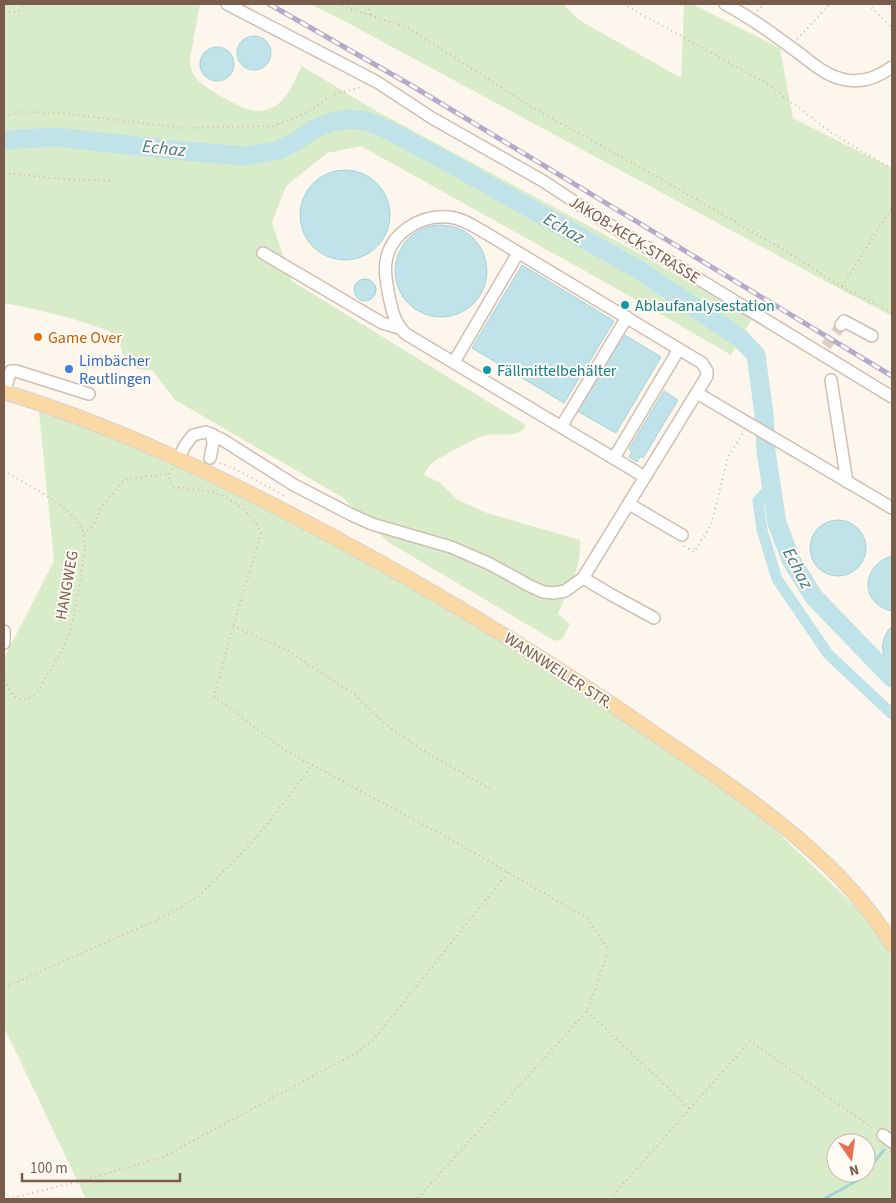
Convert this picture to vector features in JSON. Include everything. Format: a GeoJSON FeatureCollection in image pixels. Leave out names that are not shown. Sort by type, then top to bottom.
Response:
{"type":"FeatureCollection","features":[{"type":"Feature","properties":{"kind":"main road","name":"WANNWEILER STR."},"geometry":{"type":"LineString","coordinates":[[4,392],[110,429],[255,495],[390,568],[526,649],[629,716],[742,796],[801,842],[850,888],[879,924],[892,944]]}},
{"type":"Feature","properties":{"kind":"street","name":"JAKOB-KECK-STRASSE"},"geometry":{"type":"LineString","coordinates":[[227,4],[378,82],[432,118],[543,181],[610,225],[808,344],[892,397]]}},
{"type":"Feature","properties":{"kind":"street"},"geometry":{"type":"LineString","coordinates":[[725,4],[751,18],[826,73],[842,80],[862,81],[879,76],[892,67]]}},
{"type":"Feature","properties":{"kind":"street"},"geometry":{"type":"LineString","coordinates":[[179,459],[184,447],[193,435],[206,432],[294,485],[344,512],[372,524],[424,538],[457,550],[490,564],[516,580],[543,592],[565,591],[583,578],[646,477],[707,376],[706,366],[466,221],[450,217],[434,217],[412,224],[394,242],[386,260],[386,279],[391,306],[399,328],[406,334],[646,477]]}},
{"type":"Feature","properties":{"kind":"street"},"geometry":{"type":"LineString","coordinates":[[263,253],[382,323],[399,328]]}},
{"type":"Feature","properties":{"kind":"street"},"geometry":{"type":"LineString","coordinates":[[454,362],[518,253]]}},
{"type":"Feature","properties":{"kind":"street"},"geometry":{"type":"LineString","coordinates":[[561,427],[627,317]]}},
{"type":"Feature","properties":{"kind":"street"},"geometry":{"type":"LineString","coordinates":[[841,325],[844,321],[872,336]]}},
{"type":"Feature","properties":{"kind":"street"},"geometry":{"type":"LineString","coordinates":[[808,344],[813,343],[823,348],[826,346]]}},
{"type":"Feature","properties":{"kind":"street"},"geometry":{"type":"LineString","coordinates":[[614,458],[679,349]]}},
{"type":"Feature","properties":{"kind":"street"},"geometry":{"type":"LineString","coordinates":[[4,392],[11,371],[16,371],[88,394]]}},
{"type":"Feature","properties":{"kind":"street"},"geometry":{"type":"LineString","coordinates":[[831,380],[847,482]]}},
{"type":"Feature","properties":{"kind":"street"},"geometry":{"type":"LineString","coordinates":[[697,393],[892,508]]}},
{"type":"Feature","properties":{"kind":"street"},"geometry":{"type":"LineString","coordinates":[[210,458],[213,444],[212,434]]}},
{"type":"Feature","properties":{"kind":"street"},"geometry":{"type":"LineString","coordinates":[[629,504],[682,535]]}},
{"type":"Feature","properties":{"kind":"street"},"geometry":{"type":"LineString","coordinates":[[583,578],[654,618]]}},
{"type":"Feature","properties":{"kind":"street"},"geometry":{"type":"LineString","coordinates":[[4,631],[4,643]]}},
{"type":"Feature","properties":{"kind":"path"},"geometry":{"type":"LineString","coordinates":[[4,13],[19,11],[23,4]]}},
{"type":"Feature","properties":{"kind":"path"},"geometry":{"type":"LineString","coordinates":[[337,4],[408,28],[535,109],[789,253],[842,287],[892,312]]}},
{"type":"Feature","properties":{"kind":"path"},"geometry":{"type":"LineString","coordinates":[[368,4],[370,15]]}},
{"type":"Feature","properties":{"kind":"path"},"geometry":{"type":"LineString","coordinates":[[623,4],[766,83],[832,133],[878,162],[892,168]]}},
{"type":"Feature","properties":{"kind":"path"},"geometry":{"type":"LineString","coordinates":[[790,46],[830,4]]}},
{"type":"Feature","properties":{"kind":"path"},"geometry":{"type":"LineString","coordinates":[[868,4],[892,28]]}},
{"type":"Feature","properties":{"kind":"path"},"geometry":{"type":"LineString","coordinates":[[4,116],[19,112],[61,113],[183,128],[273,126],[313,109],[332,95],[378,82]]}},
{"type":"Feature","properties":{"kind":"path"},"geometry":{"type":"LineString","coordinates":[[4,173],[64,179],[111,181]]}},
{"type":"Feature","properties":{"kind":"path"},"geometry":{"type":"LineString","coordinates":[[842,287],[892,208]]}},
{"type":"Feature","properties":{"kind":"path"},"geometry":{"type":"LineString","coordinates":[[682,535],[682,545],[694,552],[711,525],[728,457],[748,424]]}},
{"type":"Feature","properties":{"kind":"path"},"geometry":{"type":"LineString","coordinates":[[179,459],[169,474],[172,486],[216,494],[241,507],[259,525],[261,534],[214,696],[286,751],[508,871],[587,918],[610,950],[587,1011],[417,1199]]}},
{"type":"Feature","properties":{"kind":"path","name":"HANGWEG"},"geometry":{"type":"LineString","coordinates":[[4,471],[62,507],[73,516],[84,534],[85,546],[71,626],[65,643],[39,690],[26,699],[15,696],[9,689],[4,672]]}},
{"type":"Feature","properties":{"kind":"path"},"geometry":{"type":"LineString","coordinates":[[84,534],[94,524],[101,508],[125,479],[169,474]]}},
{"type":"Feature","properties":{"kind":"path"},"geometry":{"type":"LineString","coordinates":[[233,626],[288,650],[355,695],[384,723],[422,750],[493,791]]}},
{"type":"Feature","properties":{"kind":"path"},"geometry":{"type":"LineString","coordinates":[[4,988],[166,916],[200,895],[257,837],[312,764]]}},
{"type":"Feature","properties":{"kind":"path"},"geometry":{"type":"LineString","coordinates":[[8,1199],[88,1179],[163,1157],[356,1053],[374,1039],[480,909],[508,871]]}},
{"type":"Feature","properties":{"kind":"path"},"geometry":{"type":"LineString","coordinates":[[587,1011],[690,1109]]}},
{"type":"Feature","properties":{"kind":"path"},"geometry":{"type":"LineString","coordinates":[[610,1199],[750,1041],[888,1139]]}},
{"type":"Feature","properties":{"kind":"green space"},"geometry":{"type":"Polygon","coordinates":[[[4,4],[200,4],[190,59],[191,68],[199,81],[223,97],[249,110],[255,111],[272,108],[285,97],[302,66],[371,108],[644,256],[752,319],[731,355],[619,290],[361,146],[327,153],[286,186],[272,223],[292,281],[526,425],[523,430],[514,434],[482,436],[433,462],[424,475],[439,482],[458,500],[487,513],[580,540],[577,569],[558,614],[570,624],[562,639],[555,641],[388,542],[342,497],[175,400],[152,370],[131,367],[112,333],[61,315],[4,303],[4,4]]]}},
{"type":"Feature","properties":{"kind":"green space"},"geometry":{"type":"Polygon","coordinates":[[[310,4],[563,4],[579,20],[681,78],[684,4],[692,4],[780,48],[793,118],[892,168],[892,316],[348,23],[310,4]]]}},
{"type":"Feature","properties":{"kind":"green space"},"geometry":{"type":"Polygon","coordinates":[[[38,402],[109,427],[438,597],[612,710],[753,809],[857,908],[883,939],[892,957],[892,1199],[86,1199],[4,1027],[4,658],[54,561],[38,402]]]}},
{"type":"Feature","properties":{"kind":"water"},"geometry":{"type":"Polygon","coordinates":[[[254,36],[266,41],[271,53],[266,65],[254,70],[242,65],[237,53],[242,41],[254,36]]]}},
{"type":"Feature","properties":{"kind":"water"},"geometry":{"type":"Polygon","coordinates":[[[217,47],[229,52],[234,64],[229,76],[217,81],[205,76],[200,64],[205,52],[217,47]]]}},
{"type":"Feature","properties":{"kind":"water"},"geometry":{"type":"Polygon","coordinates":[[[336,170],[354,170],[370,177],[383,190],[390,206],[390,224],[383,240],[370,253],[354,260],[336,260],[320,253],[307,240],[300,224],[300,206],[307,190],[320,177],[336,170]]]}},
{"type":"Feature","properties":{"kind":"water"},"geometry":{"type":"Polygon","coordinates":[[[441,225],[450,226],[467,233],[479,245],[486,262],[486,280],[479,297],[467,309],[450,316],[441,317],[432,316],[415,309],[403,297],[396,280],[395,271],[396,262],[403,245],[415,233],[432,226],[441,225]]]}},
{"type":"Feature","properties":{"kind":"water"},"geometry":{"type":"Polygon","coordinates":[[[522,265],[614,321],[564,403],[472,348],[522,265]]]}},
{"type":"Feature","properties":{"kind":"water"},"geometry":{"type":"Polygon","coordinates":[[[365,279],[373,282],[376,290],[373,298],[365,301],[357,298],[354,290],[357,282],[365,279]]]}},
{"type":"Feature","properties":{"kind":"water"},"geometry":{"type":"Polygon","coordinates":[[[623,334],[661,357],[616,433],[577,411],[623,334]]]}},
{"type":"Feature","properties":{"kind":"water"},"geometry":{"type":"Polygon","coordinates":[[[664,391],[678,400],[643,458],[640,456],[637,462],[629,457],[632,452],[629,449],[664,391]]]}},
{"type":"Feature","properties":{"kind":"water"},"geometry":{"type":"Polygon","coordinates":[[[838,520],[853,525],[861,533],[866,548],[861,563],[853,571],[838,576],[823,571],[815,563],[810,548],[815,533],[823,525],[838,520]]]}},
{"type":"Feature","properties":{"kind":"water"},"geometry":{"type":"Polygon","coordinates":[[[892,556],[892,611],[881,607],[874,601],[869,593],[868,584],[874,567],[892,556]]]}},
{"type":"Feature","properties":{"kind":"water"},"geometry":{"type":"Polygon","coordinates":[[[892,626],[892,668],[883,653],[883,641],[892,626]]]}},
{"type":"Feature","properties":{"kind":"waterway","name":"Echaz"},"geometry":{"type":"LineString","coordinates":[[4,140],[56,137],[246,156],[279,150],[297,141],[314,129],[329,123],[346,119],[366,121],[386,129],[448,162],[639,270],[740,338],[756,355],[764,414],[766,451],[777,523],[791,560],[814,597],[892,678]]}},
{"type":"Feature","properties":{"kind":"waterway"},"geometry":{"type":"LineString","coordinates":[[771,486],[758,501],[762,530],[777,579],[828,654],[892,714]]}},
{"type":"Feature","properties":{"kind":"waterway"},"geometry":{"type":"LineString","coordinates":[[876,1160],[884,1150]]}},
{"type":"Feature","properties":{"kind":"waterway"},"geometry":{"type":"LineString","coordinates":[[824,1199],[853,1183]]}},
{"type":"Feature","properties":{"kind":"tunnel"},"geometry":{"type":"LineString","coordinates":[[826,346],[841,325]]}},
{"type":"Feature","properties":{"kind":"railway"},"geometry":{"type":"LineString","coordinates":[[269,4],[409,84],[892,376]]}},
{"type":"Feature","properties":{"kind":"place","name":"Ablaufanalysestation"},"geometry":{"type":"Point","coordinates":[625,305]}},
{"type":"Feature","properties":{"kind":"place","name":"Game Over"},"geometry":{"type":"Point","coordinates":[38,337]}},
{"type":"Feature","properties":{"kind":"place","name":"Limbächer Reutlingen"},"geometry":{"type":"Point","coordinates":[69,369]}},
{"type":"Feature","properties":{"kind":"place","name":"Fällmittelbehälter"},"geometry":{"type":"Point","coordinates":[487,370]}}]}
